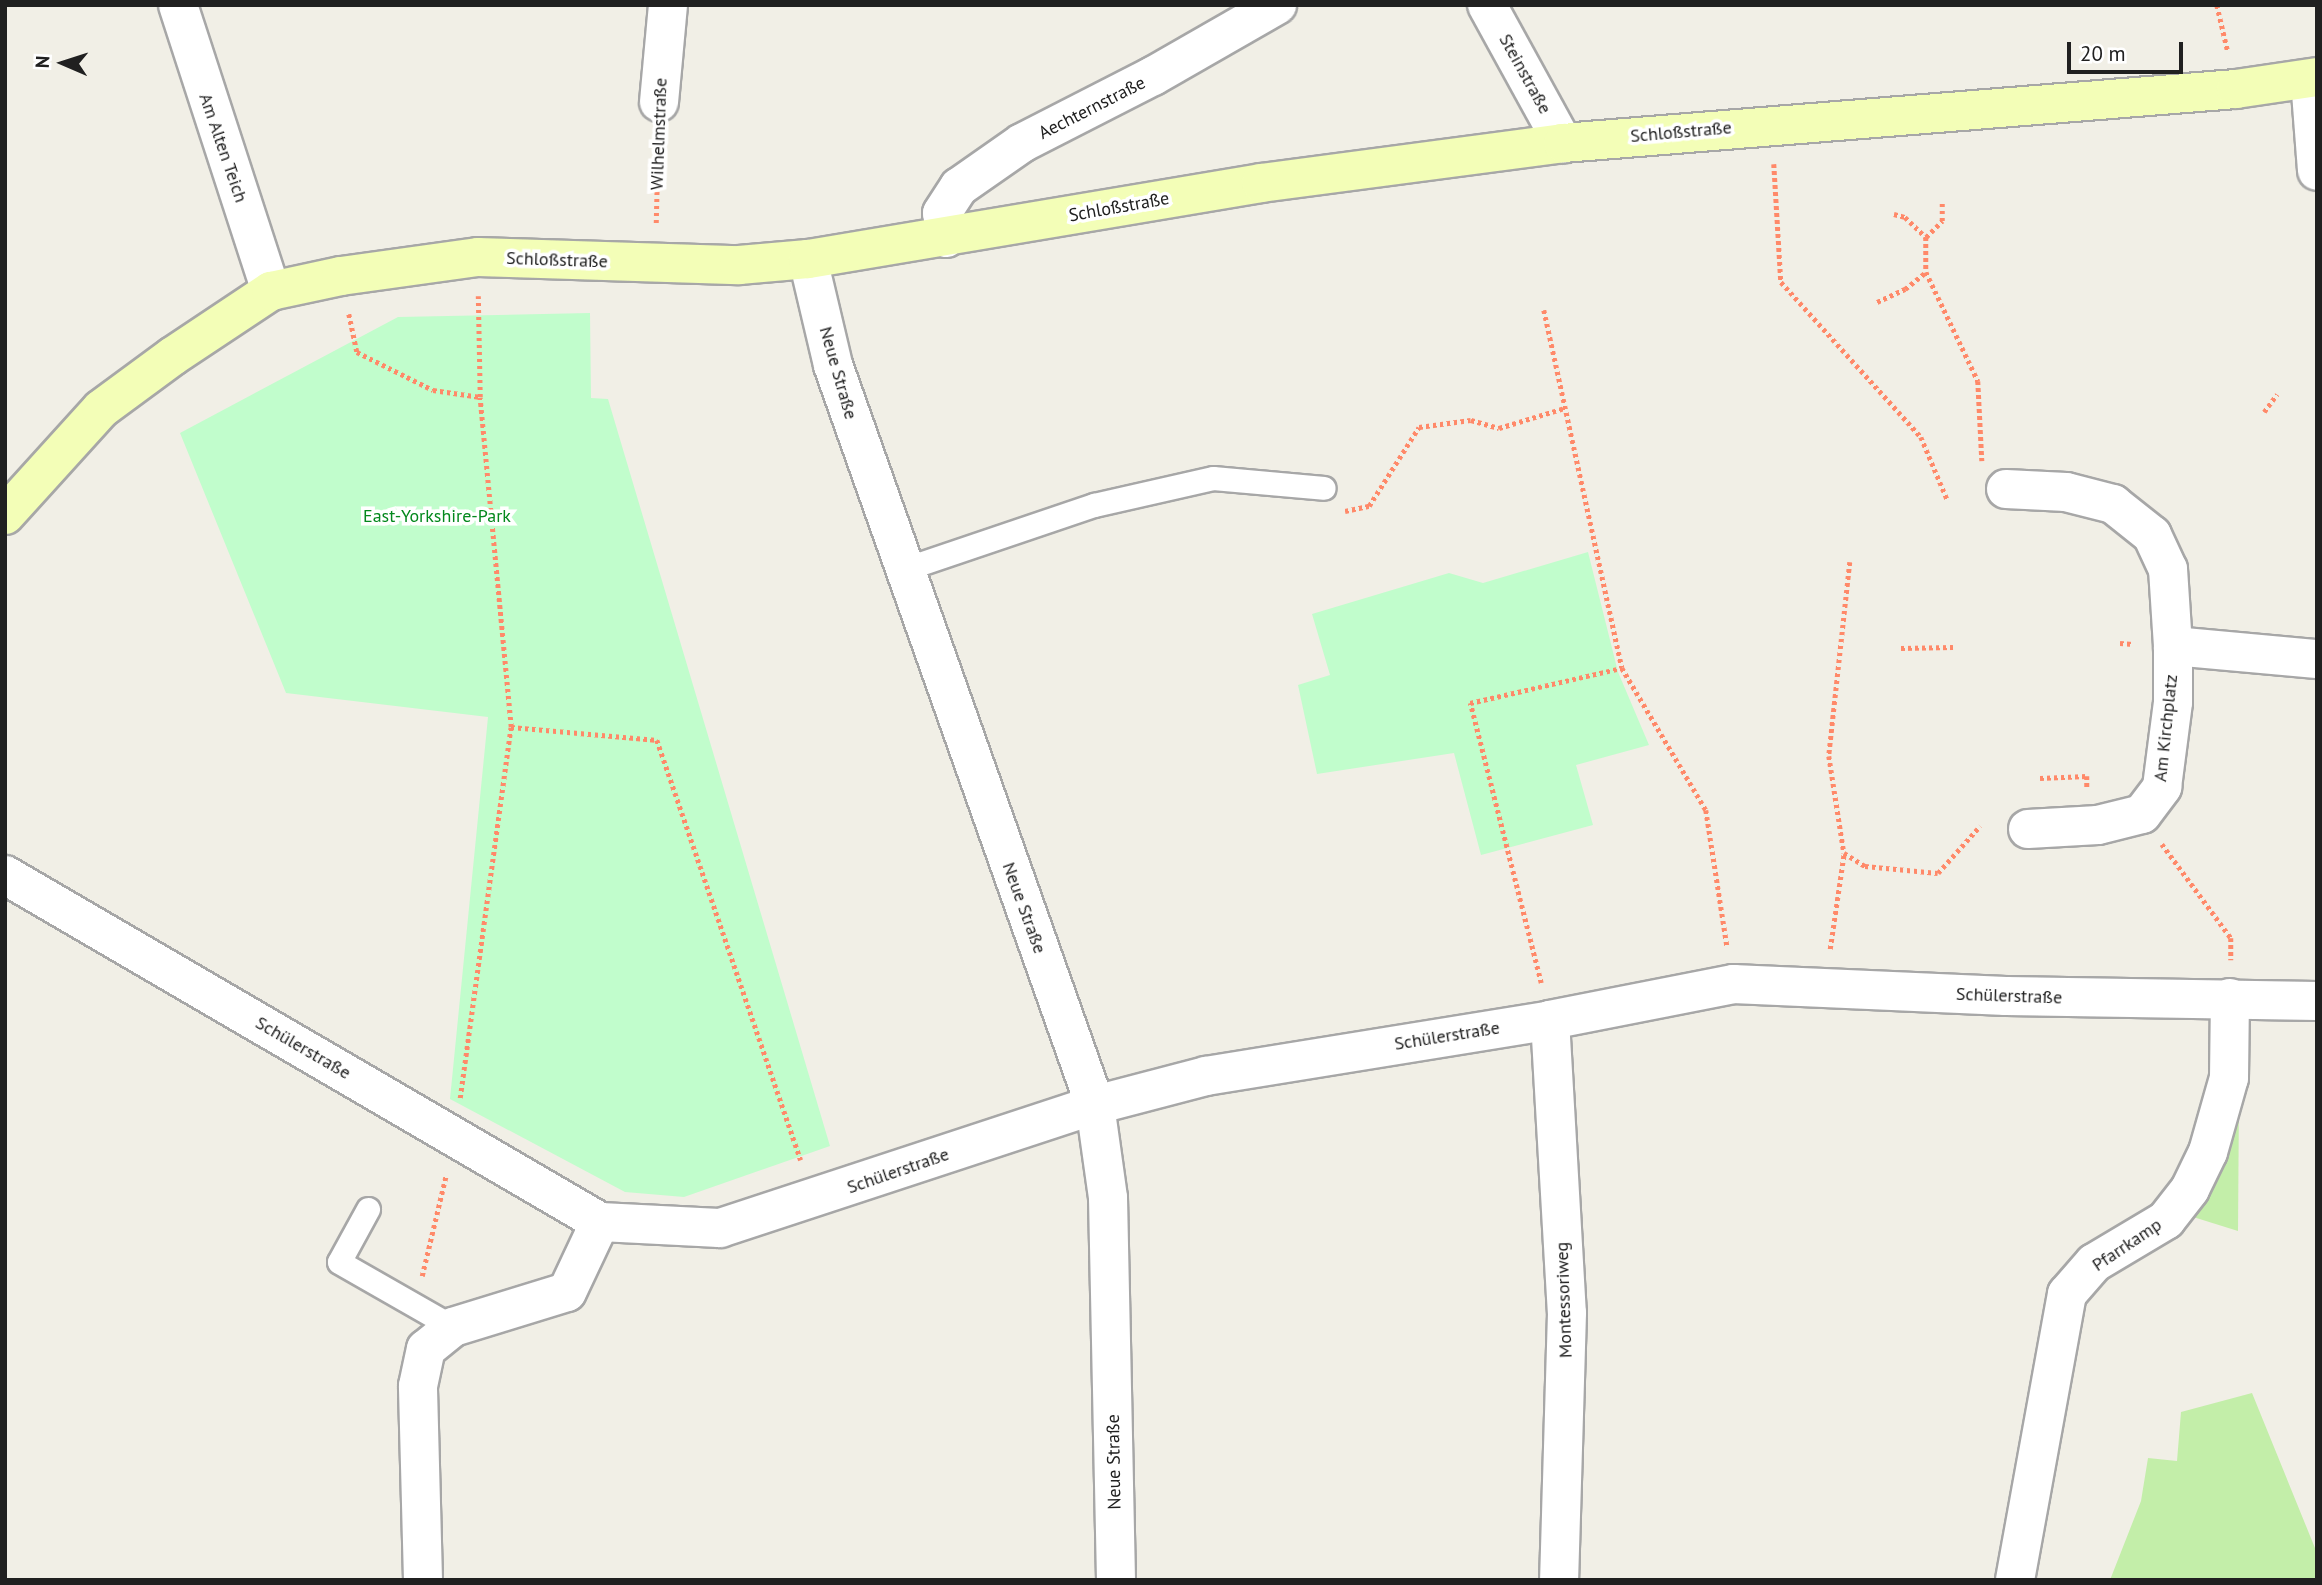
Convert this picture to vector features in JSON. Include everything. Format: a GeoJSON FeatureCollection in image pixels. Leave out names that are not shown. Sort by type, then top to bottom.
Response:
{"type":"FeatureCollection","features":[{"type":"Feature","properties":{"kind":"street","name":"Am Alten Teich"},"geometry":{"type":"LineString","coordinates":[[178,5],[271,291]]}},
{"type":"Feature","properties":{"kind":"street","name":"Wilhelmstraße"},"geometry":{"type":"LineString","coordinates":[[659,102],[668,5]]}},
{"type":"Feature","properties":{"kind":"street","name":"Aechternstraße"},"geometry":{"type":"LineString","coordinates":[[946,237],[942,214],[959,187],[1022,143],[1153,76],[1277,5]]}},
{"type":"Feature","properties":{"kind":"street","name":"Steinstraße"},"geometry":{"type":"LineString","coordinates":[[1487,5],[1563,144]]}},
{"type":"Feature","properties":{"kind":"street","name":"Schloßstraße"},"geometry":{"type":"LineString","coordinates":[[5,515],[101,410],[271,291],[341,276],[478,257],[739,265],[808,259],[1261,183],[1563,144],[2236,89],[2314,78]]}},
{"type":"Feature","properties":{"kind":"street"},"geometry":{"type":"LineString","coordinates":[[2314,78],[2317,171]]}},
{"type":"Feature","properties":{"kind":"street","name":"Neue Straße"},"geometry":{"type":"LineString","coordinates":[[808,259],[832,365],[902,569],[1095,1105],[1108,1198],[1116,1580]]}},
{"type":"Feature","properties":{"kind":"street","name":"Am Kirchplatz"},"geometry":{"type":"LineString","coordinates":[[1994,482],[2066,492],[2113,504],[2152,535],[2168,569],[2173,646],[2173,702],[2162,787],[2142,814]]}},
{"type":"Feature","properties":{"kind":"street"},"geometry":{"type":"LineString","coordinates":[[2173,646],[2317,659]]}},
{"type":"Feature","properties":{"kind":"street"},"geometry":{"type":"LineString","coordinates":[[2028,829],[2098,825],[2142,814]]}},
{"type":"Feature","properties":{"kind":"street","name":"Schülerstraße"},"geometry":{"type":"LineString","coordinates":[[5,875],[600,1222],[720,1228],[815,1200],[1095,1105],[1206,1076],[1550,1020],[1733,984],[1993,996],[2231,980],[2317,1001]]}},
{"type":"Feature","properties":{"kind":"street","name":"Pfarrkamp"},"geometry":{"type":"LineString","coordinates":[[2015,1580],[2067,1294],[2094,1263],[2166,1220],[2190,1189],[2208,1152],[2229,1078],[2231,980]]}},
{"type":"Feature","properties":{"kind":"street","name":"Montessoriweg"},"geometry":{"type":"LineString","coordinates":[[1550,1020],[1566,1313],[1559,1580]]}},
{"type":"Feature","properties":{"kind":"street"},"geometry":{"type":"LineString","coordinates":[[423,1580],[418,1385],[426,1349],[453,1326],[567,1292],[600,1222]]}},
{"type":"Feature","properties":{"kind":"lane"},"geometry":{"type":"LineString","coordinates":[[902,569],[1094,505],[1213,478],[1324,488]]}},
{"type":"Feature","properties":{"kind":"lane"},"geometry":{"type":"LineString","coordinates":[[368,1209],[338,1262],[453,1326]]}},
{"type":"Feature","properties":{"kind":"path"},"geometry":{"type":"LineString","coordinates":[[2217,5],[2236,89]]}},
{"type":"Feature","properties":{"kind":"path","name":"Wilhelmstraße"},"geometry":{"type":"LineString","coordinates":[[655,264],[659,102]]}},
{"type":"Feature","properties":{"kind":"path"},"geometry":{"type":"LineString","coordinates":[[1772,125],[1781,282],[1921,437],[1947,499]]}},
{"type":"Feature","properties":{"kind":"path"},"geometry":{"type":"LineString","coordinates":[[1942,200],[1942,221],[1926,237],[1926,272],[1978,381],[1994,482]]}},
{"type":"Feature","properties":{"kind":"path"},"geometry":{"type":"LineString","coordinates":[[1894,215],[1905,218],[1926,237]]}},
{"type":"Feature","properties":{"kind":"path"},"geometry":{"type":"LineString","coordinates":[[415,1307],[455,1136],[511,727],[480,397],[478,257]]}},
{"type":"Feature","properties":{"kind":"path"},"geometry":{"type":"LineString","coordinates":[[1877,302],[1905,289],[1926,272]]}},
{"type":"Feature","properties":{"kind":"path"},"geometry":{"type":"LineString","coordinates":[[341,276],[357,352],[433,390],[480,397]]}},
{"type":"Feature","properties":{"kind":"path"},"geometry":{"type":"LineString","coordinates":[[1544,310],[1622,668],[1706,810],[1733,984]]}},
{"type":"Feature","properties":{"kind":"path"},"geometry":{"type":"LineString","coordinates":[[2264,412],[2277,394]]}},
{"type":"Feature","properties":{"kind":"path"},"geometry":{"type":"LineString","coordinates":[[1324,488],[1343,512],[1369,506],[1419,427],[1471,420],[1499,428],[1565,408]]}},
{"type":"Feature","properties":{"kind":"path"},"geometry":{"type":"LineString","coordinates":[[1830,955],[1844,853],[1829,756],[1850,562]]}},
{"type":"Feature","properties":{"kind":"path"},"geometry":{"type":"LineString","coordinates":[[1901,648],[1953,647]]}},
{"type":"Feature","properties":{"kind":"path"},"geometry":{"type":"LineString","coordinates":[[1550,1020],[1470,703],[1622,668]]}},
{"type":"Feature","properties":{"kind":"path"},"geometry":{"type":"LineString","coordinates":[[511,727],[657,740],[815,1200]]}},
{"type":"Feature","properties":{"kind":"path"},"geometry":{"type":"LineString","coordinates":[[2040,773],[2040,790]]}},
{"type":"Feature","properties":{"kind":"path"},"geometry":{"type":"LineString","coordinates":[[2142,814],[2231,938],[2231,980]]}},
{"type":"Feature","properties":{"kind":"path"},"geometry":{"type":"LineString","coordinates":[[1844,853],[1865,866],[1938,873],[1980,826]]}},
{"type":"Feature","properties":{"kind":"green space","name":"East-Yorkshire-Park"},"geometry":{"type":"Polygon","coordinates":[[[590,313],[591,398],[608,399],[830,1146],[684,1197],[625,1192],[450,1099],[488,717],[286,693],[180,433],[398,317],[590,313]]]}},
{"type":"Feature","properties":{"kind":"green space"},"geometry":{"type":"Polygon","coordinates":[[[1588,552],[1618,672],[1649,745],[1576,765],[1593,825],[1481,855],[1454,753],[1317,774],[1298,685],[1330,675],[1312,614],[1449,573],[1483,583],[1588,552]]]}},
{"type":"Feature","properties":{"kind":"green space"},"geometry":{"type":"Polygon","coordinates":[[[2239,1093],[2238,1231],[2190,1216],[2239,1093]]]}},
{"type":"Feature","properties":{"kind":"green space"},"geometry":{"type":"Polygon","coordinates":[[[2252,1393],[2317,1553],[2317,1580],[2110,1580],[2141,1501],[2148,1458],[2177,1461],[2181,1412],[2252,1393]]]}}]}
